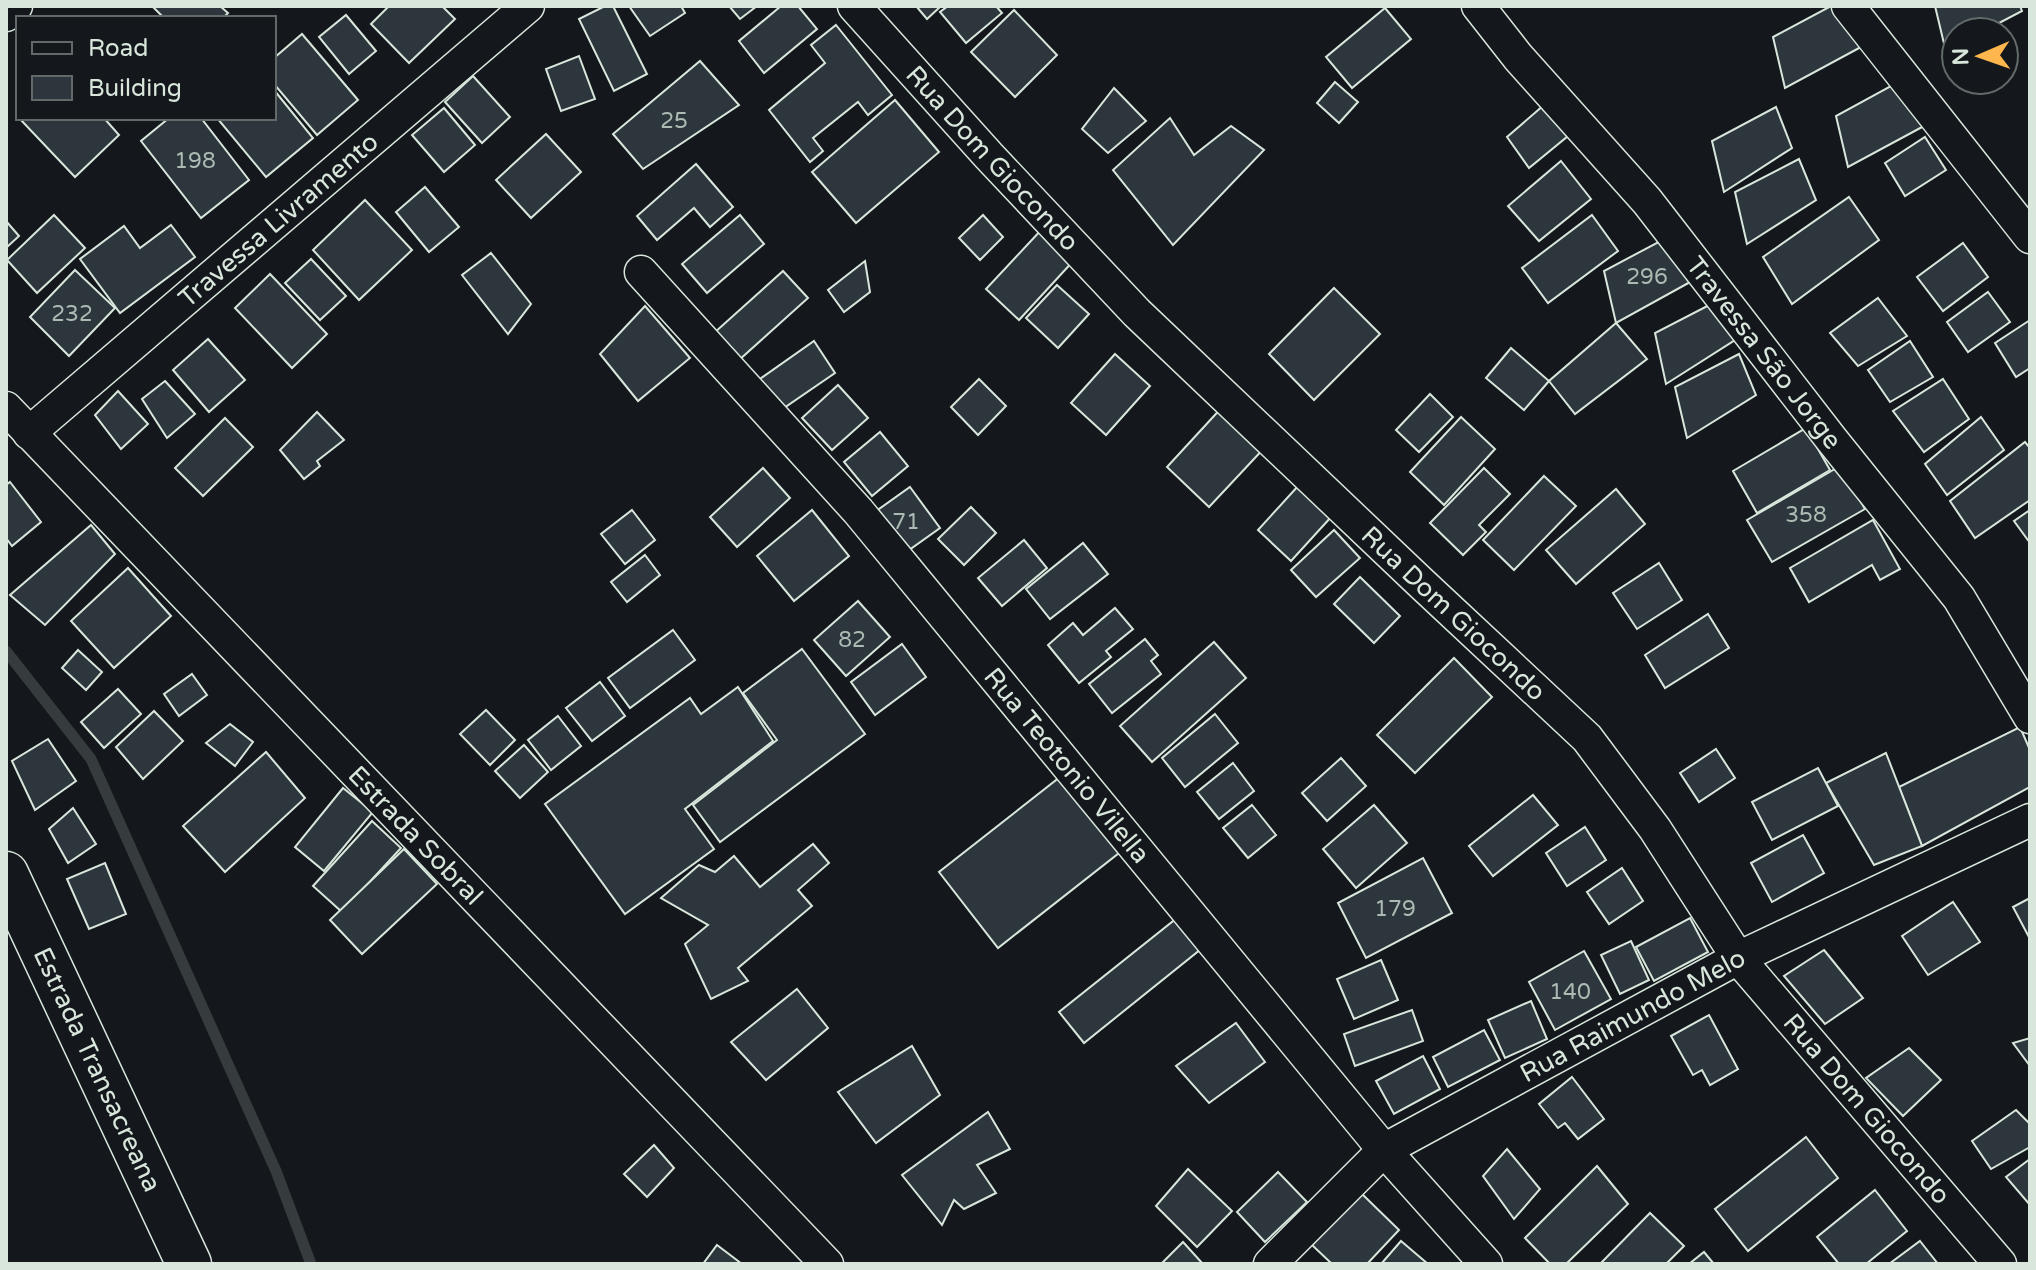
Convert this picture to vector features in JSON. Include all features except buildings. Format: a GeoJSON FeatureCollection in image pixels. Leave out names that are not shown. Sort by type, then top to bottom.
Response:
{"type":"FeatureCollection","features":[{"type":"Feature","properties":{"kind":"street"},"geometry":{"type":"LineString","coordinates":[[6,15],[16,6]]}},
{"type":"Feature","properties":{"kind":"street","name":"Travessa Livramento"},"geometry":{"type":"LineString","coordinates":[[29,433],[528,6]]}},
{"type":"Feature","properties":{"kind":"street","name":"Rua Dom Giocondo"},"geometry":{"type":"LineString","coordinates":[[854,6],[989,156],[1137,313],[1587,738],[1655,829],[1738,958],[2000,1264]]}},
{"type":"Feature","properties":{"kind":"street","name":"Travessa São Jorge"},"geometry":{"type":"LineString","coordinates":[[1478,6],[1518,57],[1647,201],[1959,598],[2030,717]]}},
{"type":"Feature","properties":{"kind":"street"},"geometry":{"type":"LineString","coordinates":[[1848,6],[2030,237]]}},
{"type":"Feature","properties":{"kind":"street","name":"Rua Teotonio Vilella"},"geometry":{"type":"LineString","coordinates":[[641,272],[858,511],[1384,1150],[1486,1264]]}},
{"type":"Feature","properties":{"kind":"street","name":"Estrada Sobral"},"geometry":{"type":"LineString","coordinates":[[6,408],[827,1264]]}},
{"type":"Feature","properties":{"kind":"street","name":"Rua Raimundo Melo"},"geometry":{"type":"LineString","coordinates":[[1270,1264],[1384,1150],[1738,958],[2030,820]]}},
{"type":"Feature","properties":{"kind":"street","name":"Estrada Transacreana"},"geometry":{"type":"LineString","coordinates":[[6,874],[189,1264]]}},
{"type":"Feature","properties":{"kind":"waterway"},"geometry":{"type":"LineString","coordinates":[[6,651],[91,759],[276,1171],[311,1264]]}}]}
